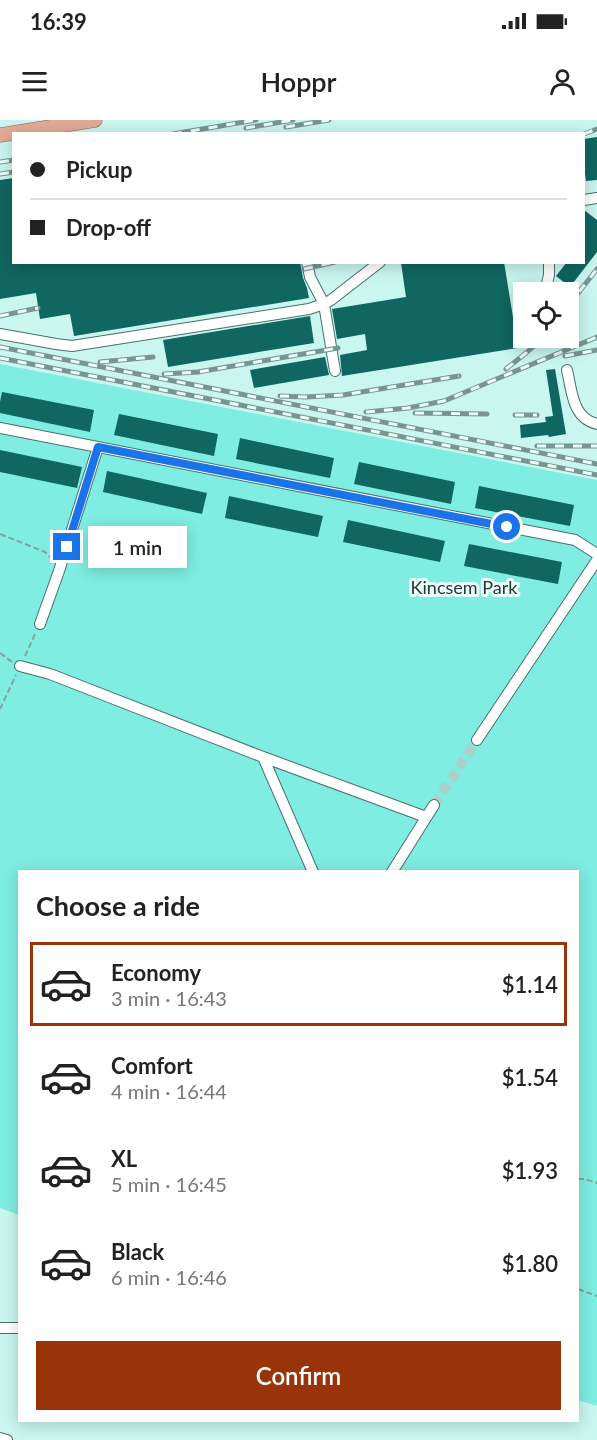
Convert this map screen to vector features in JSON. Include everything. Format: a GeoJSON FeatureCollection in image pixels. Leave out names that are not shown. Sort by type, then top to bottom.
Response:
{"type":"FeatureCollection","features":[{"type":"Feature","properties":{"kind":"main road"},"geometry":{"type":"LineString","coordinates":[[20,132],[95,120]]}},
{"type":"Feature","properties":{"kind":"lane"},"geometry":{"type":"LineString","coordinates":[[307,264],[310,277],[324,304],[335,371]]}},
{"type":"Feature","properties":{"kind":"lane"},"geometry":{"type":"LineString","coordinates":[[0,334],[72,346],[309,309],[324,304],[378,264]]}},
{"type":"Feature","properties":{"kind":"lane"},"geometry":{"type":"LineString","coordinates":[[547,282],[549,264]]}},
{"type":"Feature","properties":{"kind":"lane"},"geometry":{"type":"LineString","coordinates":[[567,370],[578,411],[587,421],[597,424]]}},
{"type":"Feature","properties":{"kind":"lane"},"geometry":{"type":"LineString","coordinates":[[0,428],[575,540],[597,554]]}},
{"type":"Feature","properties":{"kind":"lane"},"geometry":{"type":"LineString","coordinates":[[40,624],[61,567],[98,447]]}},
{"type":"Feature","properties":{"kind":"lane"},"geometry":{"type":"LineString","coordinates":[[477,740],[597,560]]}},
{"type":"Feature","properties":{"kind":"lane"},"geometry":{"type":"LineString","coordinates":[[20,666],[50,674],[263,757],[426,817]]}},
{"type":"Feature","properties":{"kind":"lane"},"geometry":{"type":"LineString","coordinates":[[263,757],[312,870]]}},
{"type":"Feature","properties":{"kind":"lane"},"geometry":{"type":"LineString","coordinates":[[393,870],[434,805]]}},
{"type":"Feature","properties":{"kind":"lane"},"geometry":{"type":"LineString","coordinates":[[0,1328],[18,1328]]}},
{"type":"Feature","properties":{"kind":"lane"},"geometry":{"type":"LineString","coordinates":[[0,1438],[7,1440]]}},
{"type":"Feature","properties":{"kind":"path"},"geometry":{"type":"LineString","coordinates":[[0,534],[45,552],[61,567]]}},
{"type":"Feature","properties":{"kind":"path"},"geometry":{"type":"LineString","coordinates":[[0,709],[40,624]]}},
{"type":"Feature","properties":{"kind":"path"},"geometry":{"type":"LineString","coordinates":[[0,653],[20,666]]}},
{"type":"Feature","properties":{"kind":"path"},"geometry":{"type":"LineString","coordinates":[[579,1179],[597,1183]]}},
{"type":"Feature","properties":{"kind":"path"},"geometry":{"type":"LineString","coordinates":[[579,1289],[597,1296]]}},
{"type":"Feature","properties":{"kind":"green space","name":"Kincsem Park"},"geometry":{"type":"Polygon","coordinates":[[[0,364],[597,480],[597,1406],[579,1400],[579,870],[18,870],[18,1215],[0,1208],[0,364]]]}},
{"type":"Feature","properties":{"kind":"building"},"geometry":{"type":"Polygon","coordinates":[[[597,137],[597,180],[586,181],[585,139],[597,137]]]}},
{"type":"Feature","properties":{"kind":"building"},"geometry":{"type":"Polygon","coordinates":[[[12,178],[12,264],[300,264],[309,298],[74,336],[70,314],[40,319],[36,293],[0,299],[0,180],[12,178]]]}},
{"type":"Feature","properties":{"kind":"building"},"geometry":{"type":"Polygon","coordinates":[[[585,211],[597,220],[597,252],[574,282],[564,282],[556,276],[565,264],[585,264],[585,211]]]}},
{"type":"Feature","properties":{"kind":"building"},"geometry":{"type":"Polygon","coordinates":[[[401,264],[504,264],[513,317],[513,348],[518,348],[342,376],[340,355],[367,350],[365,334],[337,339],[332,309],[406,297],[401,264]]]}},
{"type":"Feature","properties":{"kind":"building"},"geometry":{"type":"Polygon","coordinates":[[[310,316],[314,343],[168,367],[163,340],[310,316]]]}},
{"type":"Feature","properties":{"kind":"building"},"geometry":{"type":"Polygon","coordinates":[[[325,357],[329,375],[254,388],[250,370],[325,357]]]}},
{"type":"Feature","properties":{"kind":"building"},"geometry":{"type":"Polygon","coordinates":[[[555,369],[566,434],[521,438],[520,425],[546,422],[545,417],[553,416],[546,370],[555,369]]]}},
{"type":"Feature","properties":{"kind":"building"},"geometry":{"type":"Polygon","coordinates":[[[2,392],[94,410],[90,432],[0,413],[2,392]]]}},
{"type":"Feature","properties":{"kind":"building"},"geometry":{"type":"Polygon","coordinates":[[[119,414],[218,434],[214,456],[114,435],[119,414]]]}},
{"type":"Feature","properties":{"kind":"building"},"geometry":{"type":"Polygon","coordinates":[[[240,438],[334,458],[330,478],[236,459],[240,438]]]}},
{"type":"Feature","properties":{"kind":"building"},"geometry":{"type":"Polygon","coordinates":[[[0,450],[82,467],[77,488],[0,472],[0,450]]]}},
{"type":"Feature","properties":{"kind":"building"},"geometry":{"type":"Polygon","coordinates":[[[359,462],[455,482],[451,504],[354,484],[359,462]]]}},
{"type":"Feature","properties":{"kind":"building"},"geometry":{"type":"Polygon","coordinates":[[[107,471],[207,493],[202,514],[103,492],[107,471]]]}},
{"type":"Feature","properties":{"kind":"building"},"geometry":{"type":"Polygon","coordinates":[[[479,486],[574,505],[570,526],[475,508],[479,486]]]}},
{"type":"Feature","properties":{"kind":"building"},"geometry":{"type":"Polygon","coordinates":[[[229,496],[323,516],[318,537],[225,518],[229,496]]]}},
{"type":"Feature","properties":{"kind":"building"},"geometry":{"type":"Polygon","coordinates":[[[348,520],[445,541],[440,562],[343,542],[348,520]]]}},
{"type":"Feature","properties":{"kind":"building"},"geometry":{"type":"Polygon","coordinates":[[[469,544],[562,562],[558,584],[464,566],[469,544]]]}},
{"type":"Feature","properties":{"kind":"tunnel"},"geometry":{"type":"LineString","coordinates":[[434,805],[477,740]]}},
{"type":"Feature","properties":{"kind":"railway"},"geometry":{"type":"LineString","coordinates":[[185,132],[256,120]]}},
{"type":"Feature","properties":{"kind":"railway"},"geometry":{"type":"LineString","coordinates":[[246,128],[293,120]]}},
{"type":"Feature","properties":{"kind":"railway"},"geometry":{"type":"LineString","coordinates":[[286,127],[329,120]]}},
{"type":"Feature","properties":{"kind":"railway"},"geometry":{"type":"LineString","coordinates":[[585,134],[597,129]]}},
{"type":"Feature","properties":{"kind":"railway"},"geometry":{"type":"LineString","coordinates":[[0,162],[12,160]]}},
{"type":"Feature","properties":{"kind":"railway"},"geometry":{"type":"LineString","coordinates":[[0,174],[12,172]]}},
{"type":"Feature","properties":{"kind":"railway"},"geometry":{"type":"LineString","coordinates":[[304,269],[326,264]]}},
{"type":"Feature","properties":{"kind":"railway"},"geometry":{"type":"LineString","coordinates":[[579,292],[597,269]]}},
{"type":"Feature","properties":{"kind":"railway"},"geometry":{"type":"LineString","coordinates":[[0,316],[38,308]]}},
{"type":"Feature","properties":{"kind":"railway"},"geometry":{"type":"LineString","coordinates":[[366,412],[408,408],[444,401],[597,337]]}},
{"type":"Feature","properties":{"kind":"railway"},"geometry":{"type":"LineString","coordinates":[[0,347],[597,464]]}},
{"type":"Feature","properties":{"kind":"railway"},"geometry":{"type":"LineString","coordinates":[[164,374],[198,372],[338,348]]}},
{"type":"Feature","properties":{"kind":"railway"},"geometry":{"type":"LineString","coordinates":[[506,369],[532,348]]}},
{"type":"Feature","properties":{"kind":"railway"},"geometry":{"type":"LineString","coordinates":[[565,356],[597,350]]}},
{"type":"Feature","properties":{"kind":"railway"},"geometry":{"type":"LineString","coordinates":[[100,362],[153,357]]}},
{"type":"Feature","properties":{"kind":"railway"},"geometry":{"type":"LineString","coordinates":[[0,358],[597,475]]}},
{"type":"Feature","properties":{"kind":"railway"},"geometry":{"type":"LineString","coordinates":[[280,396],[343,395],[459,376]]}},
{"type":"Feature","properties":{"kind":"railway"},"geometry":{"type":"LineString","coordinates":[[415,413],[487,414]]}},
{"type":"Feature","properties":{"kind":"railway"},"geometry":{"type":"LineString","coordinates":[[515,415],[537,415]]}},
{"type":"Feature","properties":{"kind":"railway"},"geometry":{"type":"LineString","coordinates":[[537,446],[597,446]]}},
{"type":"Feature","properties":{"kind":"route"},"geometry":{"type":"LineString","coordinates":[[67,547],[98,447],[507,527]]}}]}
